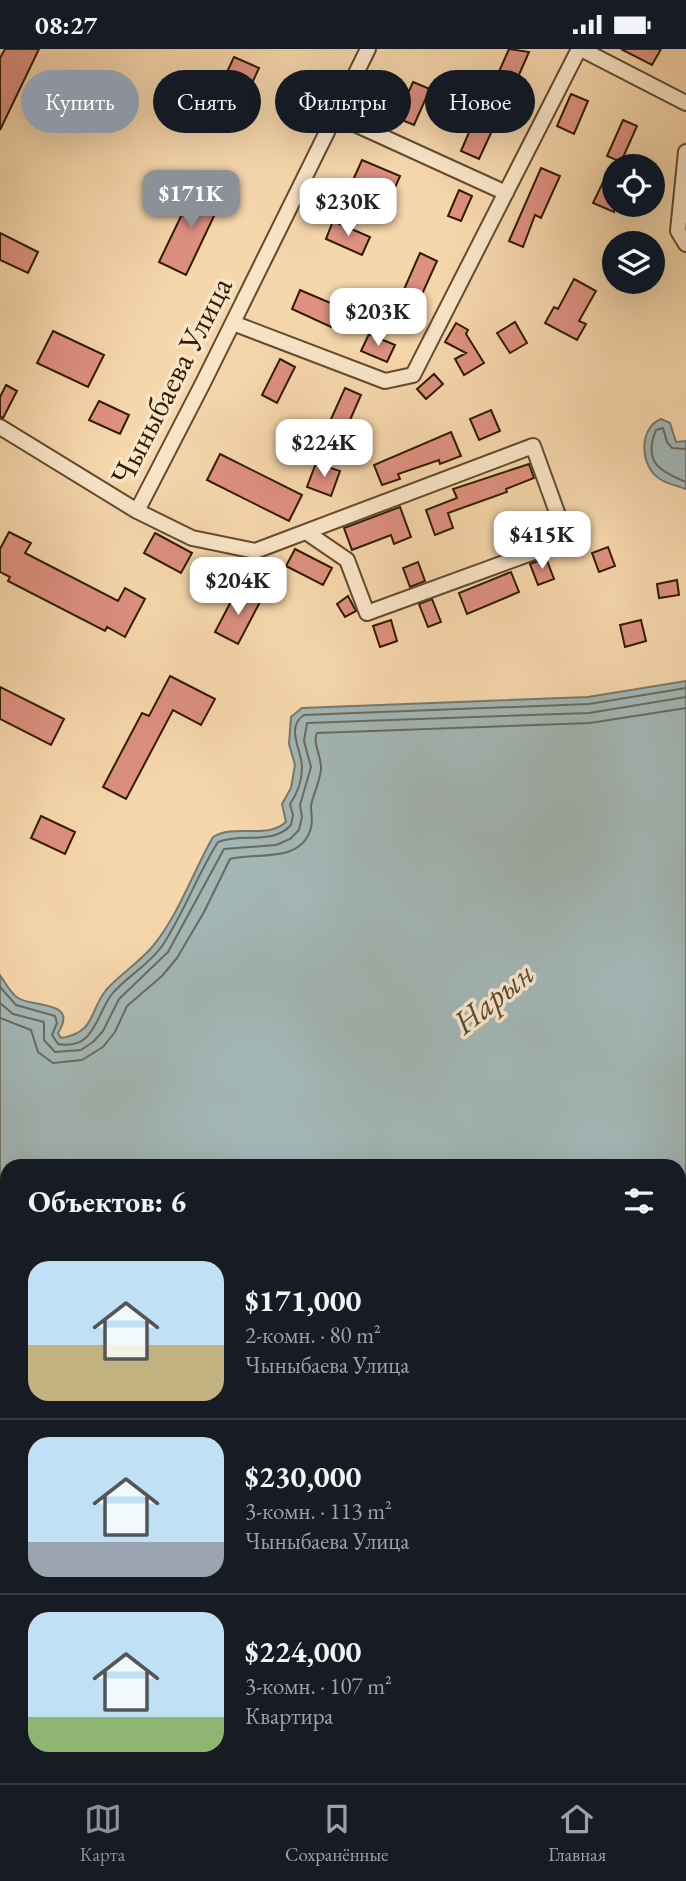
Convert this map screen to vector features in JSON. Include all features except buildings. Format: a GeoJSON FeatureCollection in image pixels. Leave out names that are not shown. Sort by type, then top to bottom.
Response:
{"type":"FeatureCollection","features":[{"type":"Feature","properties":{"kind":"street","name":"Чыныбаева Улица"},"geometry":{"type":"LineString","coordinates":[[358,70],[368,49]]}},
{"type":"Feature","properties":{"kind":"street"},"geometry":{"type":"LineString","coordinates":[[233,323],[386,381],[413,375],[580,49],[686,103]]}},
{"type":"Feature","properties":{"kind":"street","name":"Чыныбаева Улица"},"geometry":{"type":"LineString","coordinates":[[136,511],[233,323],[326,133]]}},
{"type":"Feature","properties":{"kind":"street"},"geometry":{"type":"LineString","coordinates":[[374,133],[506,193]]}},
{"type":"Feature","properties":{"kind":"street"},"geometry":{"type":"LineString","coordinates":[[686,152],[678,231],[686,244]]}},
{"type":"Feature","properties":{"kind":"street"},"geometry":{"type":"LineString","coordinates":[[0,427],[136,511],[192,538],[255,551],[533,446],[567,540],[366,613],[347,560],[306,532]]}},
{"type":"Feature","properties":{"kind":"water"},"geometry":{"type":"Polygon","coordinates":[[[661,419],[670,423],[676,442],[686,441],[686,489],[663,481],[648,466],[645,439],[648,430],[661,419]]]}},
{"type":"Feature","properties":{"kind":"water","name":"Нарын"},"geometry":{"type":"Polygon","coordinates":[[[686,681],[686,1159],[0,1159],[0,975],[18,998],[59,1010],[63,1015],[58,1033],[61,1038],[86,1026],[106,990],[148,952],[162,934],[213,837],[231,831],[269,830],[286,822],[282,804],[291,788],[295,765],[289,744],[291,717],[302,708],[588,697],[686,681]]]}}]}
